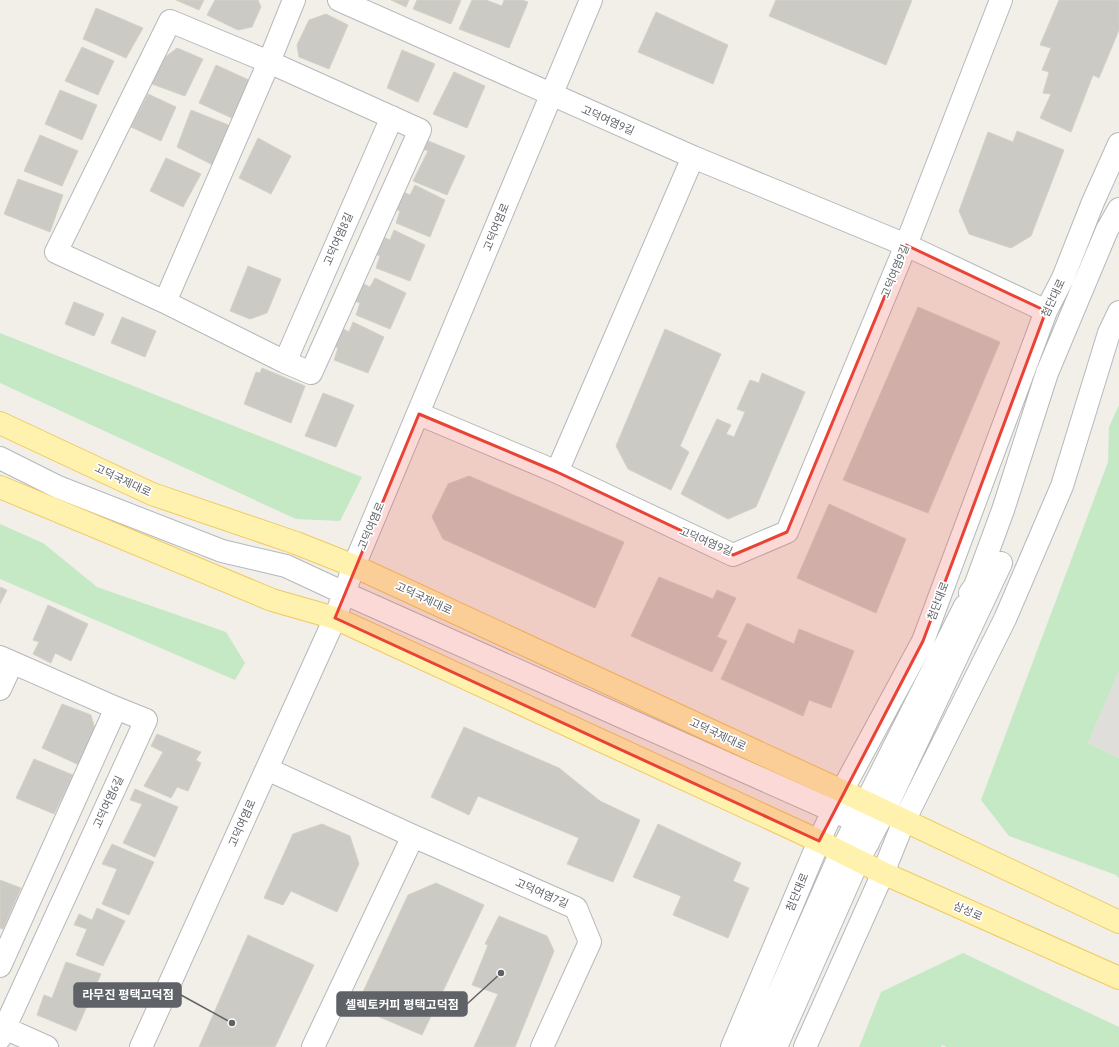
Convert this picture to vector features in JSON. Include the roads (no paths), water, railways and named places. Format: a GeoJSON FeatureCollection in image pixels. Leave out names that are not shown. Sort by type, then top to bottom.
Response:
{"type":"FeatureCollection","features":[{"type":"Feature","properties":{"kind":"main road","name":"고덕국제대로"},"geometry":{"type":"LineString","coordinates":[[0,423],[152,494],[296,543],[354,566],[830,817]]}},
{"type":"Feature","properties":{"kind":"main road"},"geometry":{"type":"LineString","coordinates":[[0,488],[272,600],[340,606],[830,817],[861,812],[884,812],[1119,922]]}},
{"type":"Feature","properties":{"kind":"main road","name":"삼성로"},"geometry":{"type":"LineString","coordinates":[[830,817],[856,852],[883,873],[1119,978]]}},
{"type":"Feature","properties":{"kind":"street"},"geometry":{"type":"LineString","coordinates":[[165,302],[269,62],[294,0]]}},
{"type":"Feature","properties":{"kind":"street"},"geometry":{"type":"LineString","coordinates":[[340,0],[551,94]]}},
{"type":"Feature","properties":{"kind":"street","name":"고덕여염로"},"geometry":{"type":"LineString","coordinates":[[141,1047],[340,606],[354,566],[419,414],[591,0]]}},
{"type":"Feature","properties":{"kind":"street","name":"고덕여염9길"},"geometry":{"type":"LineString","coordinates":[[419,414],[557,472],[733,555],[787,532],[906,245],[1001,0]]}},
{"type":"Feature","properties":{"kind":"street"},"geometry":{"type":"LineString","coordinates":[[170,21],[269,62],[420,130],[311,373],[285,362],[165,302],[56,252],[170,21]]}},
{"type":"Feature","properties":{"kind":"street","name":"고덕여염9길"},"geometry":{"type":"LineString","coordinates":[[551,94],[693,157],[906,245],[1046,311]]}},
{"type":"Feature","properties":{"kind":"street","name":"고덕여염8길"},"geometry":{"type":"LineString","coordinates":[[285,362],[392,117]]}},
{"type":"Feature","properties":{"kind":"street","name":"첨단대로"},"geometry":{"type":"LineString","coordinates":[[732,1047],[830,817],[923,641],[1046,311],[1063,278],[1093,202],[1119,144]]}},
{"type":"Feature","properties":{"kind":"street"},"geometry":{"type":"LineString","coordinates":[[557,472],[693,157]]}},
{"type":"Feature","properties":{"kind":"street"},"geometry":{"type":"LineString","coordinates":[[755,1047],[856,852],[884,812],[1000,563],[1015,509],[1069,348],[1113,235],[1119,209]]}},
{"type":"Feature","properties":{"kind":"street"},"geometry":{"type":"LineString","coordinates":[[1060,342],[1063,278],[1113,235]]}},
{"type":"Feature","properties":{"kind":"street"},"geometry":{"type":"LineString","coordinates":[[776,1047],[856,852],[861,812],[975,586],[1003,510],[1047,373],[1060,342],[1113,235]]}},
{"type":"Feature","properties":{"kind":"street"},"geometry":{"type":"LineString","coordinates":[[805,1047],[883,873],[904,821],[1005,619],[1062,486],[1109,333],[1119,312]]}},
{"type":"Feature","properties":{"kind":"street"},"geometry":{"type":"LineString","coordinates":[[0,458],[58,487],[222,551],[286,566],[354,566]]}},
{"type":"Feature","properties":{"kind":"street"},"geometry":{"type":"LineString","coordinates":[[0,469],[340,606],[830,817]]}},
{"type":"Feature","properties":{"kind":"street"},"geometry":{"type":"LineString","coordinates":[[1000,563],[1005,619]]}},
{"type":"Feature","properties":{"kind":"street"},"geometry":{"type":"LineString","coordinates":[[286,566],[340,606]]}},
{"type":"Feature","properties":{"kind":"street"},"geometry":{"type":"LineString","coordinates":[[923,641],[947,624],[975,586]]}},
{"type":"Feature","properties":{"kind":"street"},"geometry":{"type":"LineString","coordinates":[[0,690],[6,660]]}},
{"type":"Feature","properties":{"kind":"street","name":"고덕여염6길"},"geometry":{"type":"LineString","coordinates":[[6,660],[146,720],[1,1031],[47,1047]]}},
{"type":"Feature","properties":{"kind":"street"},"geometry":{"type":"LineString","coordinates":[[0,966],[116,708]]}},
{"type":"Feature","properties":{"kind":"street","name":"고덕여염7길"},"geometry":{"type":"LineString","coordinates":[[266,768],[413,836],[576,908],[590,942],[542,1047]]}},
{"type":"Feature","properties":{"kind":"street"},"geometry":{"type":"LineString","coordinates":[[856,852],[861,812]]}},
{"type":"Feature","properties":{"kind":"street"},"geometry":{"type":"LineString","coordinates":[[313,1047],[413,836]]}},
{"type":"Feature","properties":{"kind":"place","name":"셀렉토커피 평택고덕점"},"geometry":{"type":"Point","coordinates":[501,973]}},
{"type":"Feature","properties":{"kind":"place","name":"라무진 평택고덕점"},"geometry":{"type":"Point","coordinates":[232,1023]}}]}
